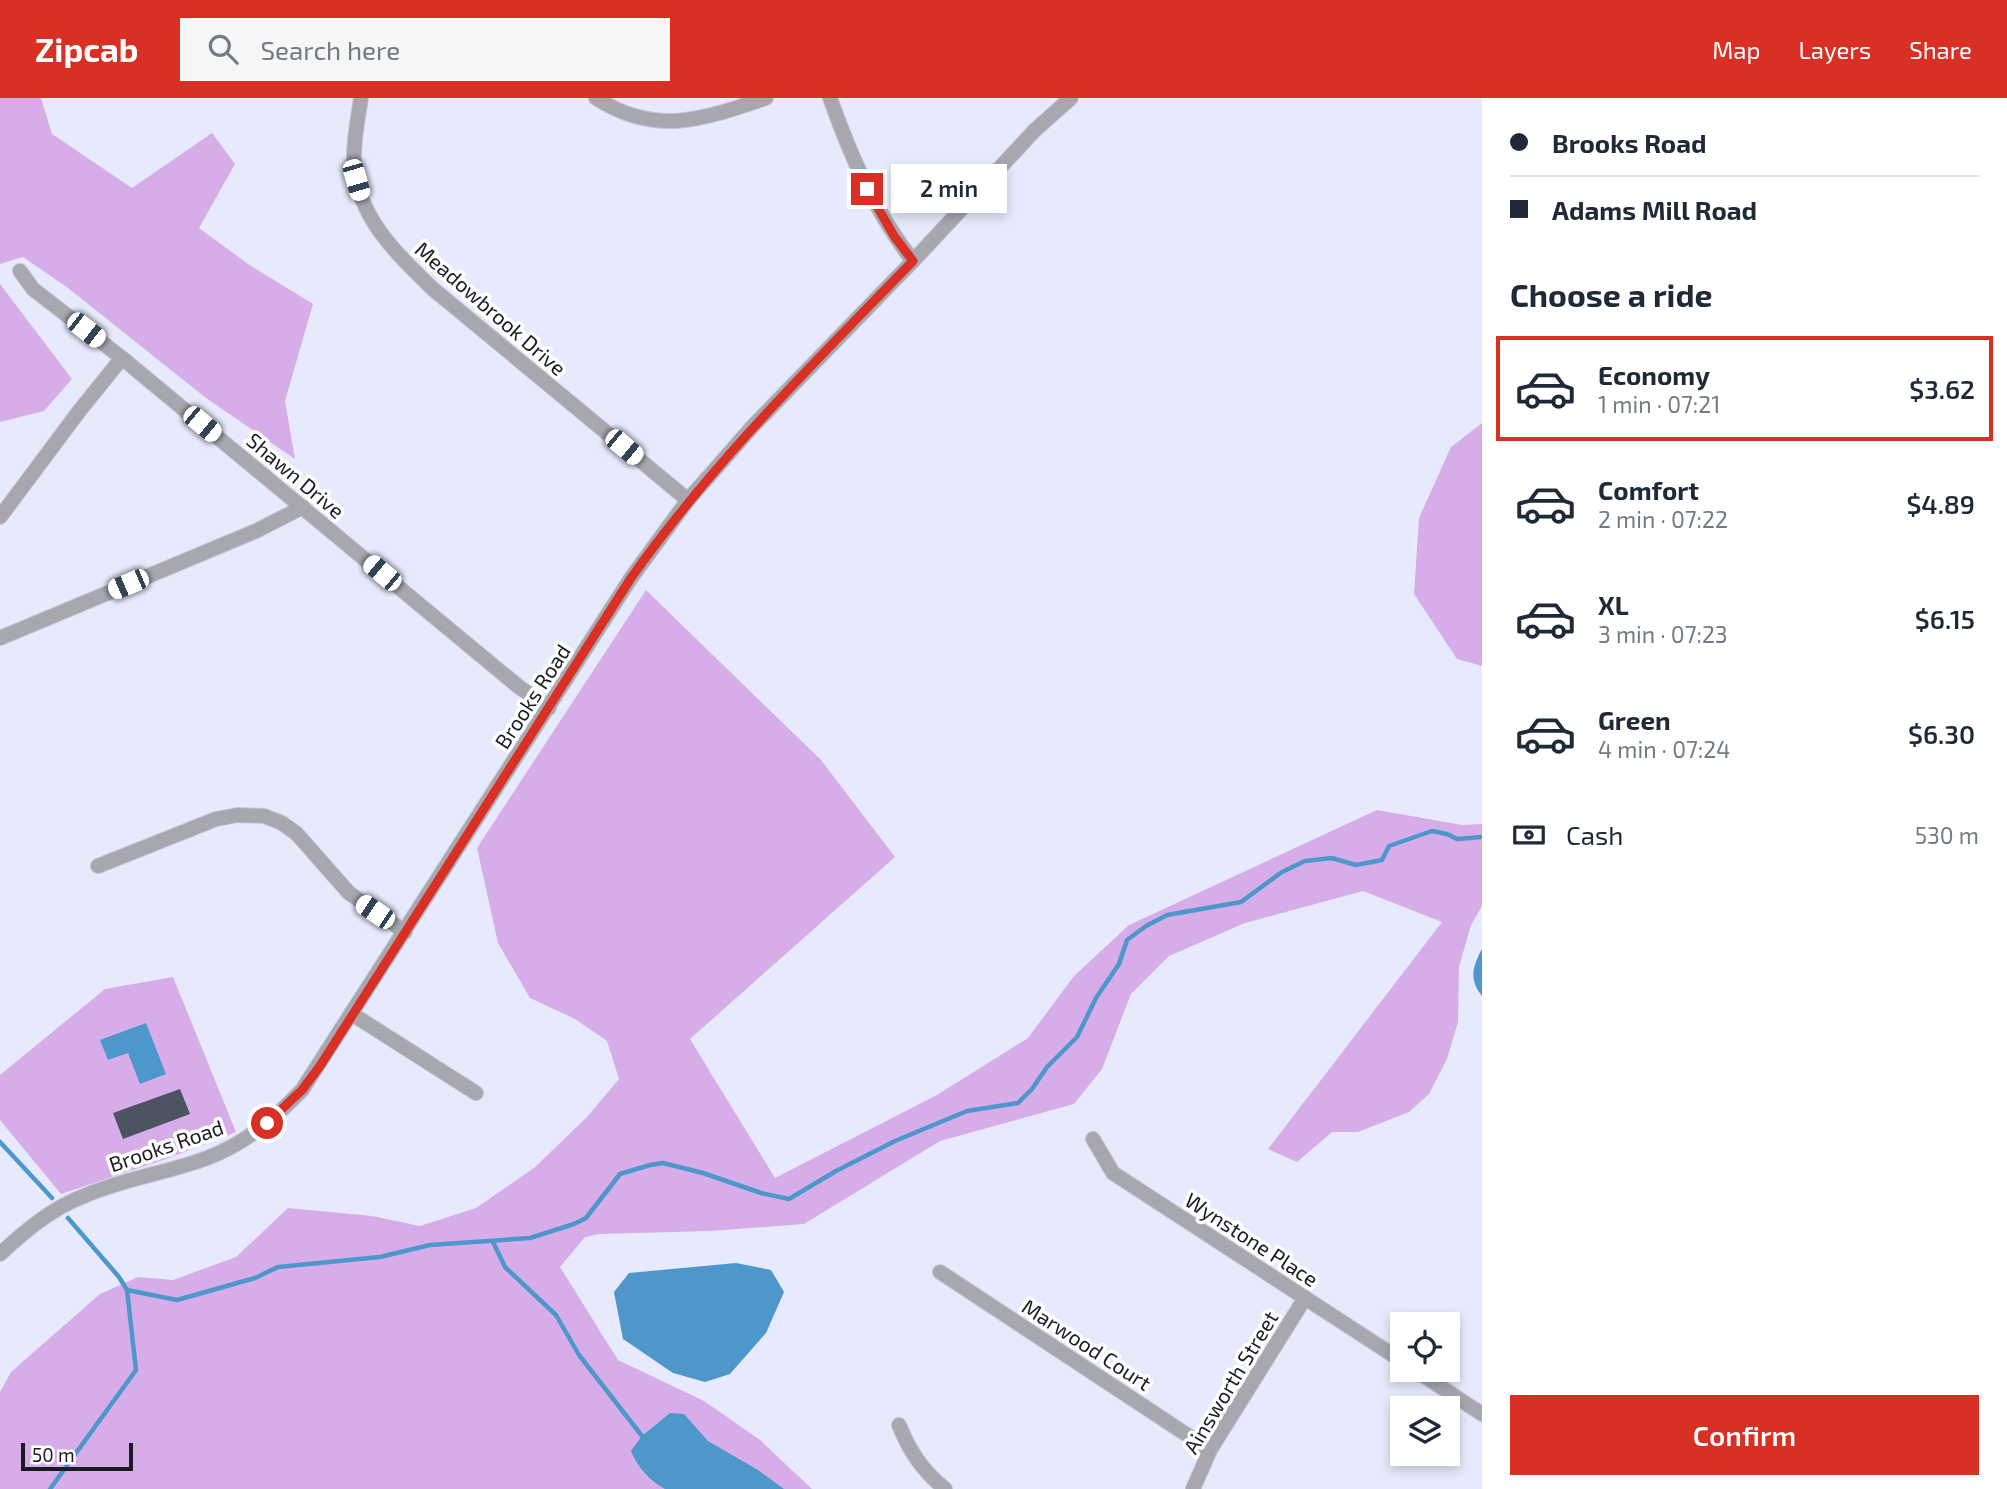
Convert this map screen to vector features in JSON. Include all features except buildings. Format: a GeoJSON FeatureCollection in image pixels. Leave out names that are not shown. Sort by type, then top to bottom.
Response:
{"type":"FeatureCollection","features":[{"type":"Feature","properties":{"kind":"street","name":"Meadowbrook Drive"},"geometry":{"type":"LineString","coordinates":[[361,98],[355,141],[356,180],[369,214],[397,254],[433,289],[688,500]]}},
{"type":"Feature","properties":{"kind":"street"},"geometry":{"type":"LineString","coordinates":[[596,98],[632,116],[681,122],[716,115],[766,98]]}},
{"type":"Feature","properties":{"kind":"street"},"geometry":{"type":"LineString","coordinates":[[830,98],[858,171],[894,236],[913,261]]}},
{"type":"Feature","properties":{"kind":"street","name":"Brooks Road"},"geometry":{"type":"LineString","coordinates":[[0,1254],[46,1217],[76,1199],[207,1158],[253,1134],[281,1112],[302,1090],[631,578],[688,500],[753,426],[1035,130],[1071,98]]}},
{"type":"Feature","properties":{"kind":"street","name":"Shawn Drive"},"geometry":{"type":"LineString","coordinates":[[20,271],[33,289],[122,358],[519,687],[549,708]]}},
{"type":"Feature","properties":{"kind":"street"},"geometry":{"type":"LineString","coordinates":[[0,517],[79,410],[122,358]]}},
{"type":"Feature","properties":{"kind":"street"},"geometry":{"type":"LineString","coordinates":[[0,638],[256,531],[303,508]]}},
{"type":"Feature","properties":{"kind":"street"},"geometry":{"type":"LineString","coordinates":[[98,866],[216,819],[238,815],[264,816],[282,823],[297,834],[349,893],[405,932]]}},
{"type":"Feature","properties":{"kind":"street"},"geometry":{"type":"LineString","coordinates":[[352,1014],[476,1093]]}},
{"type":"Feature","properties":{"kind":"street","name":"Wynstone Place"},"geometry":{"type":"LineString","coordinates":[[1093,1139],[1113,1173],[1390,1353]]}},
{"type":"Feature","properties":{"kind":"street","name":"Marwood Court"},"geometry":{"type":"LineString","coordinates":[[940,1272],[1210,1450]]}},
{"type":"Feature","properties":{"kind":"street","name":"Ainsworth Street"},"geometry":{"type":"LineString","coordinates":[[1193,1489],[1210,1450],[1305,1298]]}},
{"type":"Feature","properties":{"kind":"street"},"geometry":{"type":"LineString","coordinates":[[1433,1382],[1482,1414]]}},
{"type":"Feature","properties":{"kind":"street"},"geometry":{"type":"LineString","coordinates":[[899,1425],[910,1451],[932,1478],[945,1489]]}},
{"type":"Feature","properties":{"kind":"shaded area"},"geometry":{"type":"Polygon","coordinates":[[[0,98],[41,98],[52,134],[132,188],[212,133],[235,164],[199,228],[248,264],[313,304],[285,401],[295,459],[206,398],[68,288],[23,257],[0,264],[0,98]]]}},
{"type":"Feature","properties":{"kind":"shaded area"},"geometry":{"type":"Polygon","coordinates":[[[0,284],[72,379],[44,411],[0,422],[0,284]]]}},
{"type":"Feature","properties":{"kind":"shaded area"},"geometry":{"type":"Polygon","coordinates":[[[1482,423],[1482,666],[1457,659],[1414,594],[1419,518],[1451,447],[1482,423]]]}},
{"type":"Feature","properties":{"kind":"shaded area"},"geometry":{"type":"Polygon","coordinates":[[[646,590],[821,760],[895,857],[690,1039],[775,1178],[937,1095],[1028,1038],[1074,976],[1129,925],[1377,810],[1462,825],[1482,824],[1482,906],[1471,925],[1459,967],[1458,1022],[1447,1059],[1429,1094],[1409,1112],[1358,1132],[1332,1132],[1297,1162],[1268,1149],[1442,922],[1363,891],[1245,923],[1169,956],[1131,994],[1102,1069],[1074,1104],[940,1141],[804,1224],[711,1231],[600,1234],[585,1237],[560,1267],[618,1360],[704,1401],[760,1440],[812,1489],[0,1489],[0,1392],[11,1372],[100,1294],[138,1277],[173,1280],[236,1257],[288,1208],[372,1216],[420,1226],[476,1208],[534,1168],[587,1117],[619,1079],[607,1041],[575,1019],[530,998],[498,943],[477,848],[646,590]]]}},
{"type":"Feature","properties":{"kind":"shaded area"},"geometry":{"type":"Polygon","coordinates":[[[173,977],[236,1132],[61,1194],[0,1120],[0,1075],[105,989],[173,977]]]}},
{"type":"Feature","properties":{"kind":"water"},"geometry":{"type":"Polygon","coordinates":[[[1482,949],[1482,996],[1475,984],[1473,973],[1482,949]]]}},
{"type":"Feature","properties":{"kind":"water"},"geometry":{"type":"Polygon","coordinates":[[[146,1023],[166,1074],[140,1084],[128,1053],[108,1060],[100,1040],[146,1023]]]}},
{"type":"Feature","properties":{"kind":"water"},"geometry":{"type":"Polygon","coordinates":[[[736,1263],[771,1270],[784,1292],[766,1333],[730,1374],[705,1382],[673,1373],[623,1339],[614,1292],[629,1273],[736,1263]]]}},
{"type":"Feature","properties":{"kind":"water"},"geometry":{"type":"Polygon","coordinates":[[[670,1413],[684,1414],[708,1441],[758,1470],[784,1489],[665,1489],[659,1485],[649,1478],[631,1451],[642,1436],[670,1413]]]}},
{"type":"Feature","properties":{"kind":"waterway"},"geometry":{"type":"LineString","coordinates":[[127,1290],[177,1300],[255,1278],[278,1267],[380,1257],[430,1245],[530,1238],[586,1218],[620,1174],[663,1163],[789,1199],[895,1141],[967,1111],[1018,1103],[1032,1089],[1047,1067],[1077,1037],[1096,998],[1119,964],[1127,940],[1167,915],[1241,902],[1282,872],[1305,861],[1332,858],[1356,865],[1382,860],[1389,846],[1432,831],[1457,839],[1482,837]]}},
{"type":"Feature","properties":{"kind":"waterway"},"geometry":{"type":"LineString","coordinates":[[0,1142],[52,1198]]}},
{"type":"Feature","properties":{"kind":"waterway"},"geometry":{"type":"LineString","coordinates":[[50,1489],[136,1370],[127,1290],[68,1218]]}},
{"type":"Feature","properties":{"kind":"waterway"},"geometry":{"type":"LineString","coordinates":[[493,1242],[505,1267],[556,1315],[579,1355],[642,1436]]}},
{"type":"Feature","properties":{"kind":"route"},"geometry":{"type":"LineString","coordinates":[[267,1123],[302,1090],[320,1066],[631,578],[662,534],[713,470],[753,426],[913,261],[894,236],[867,189]]}}]}
